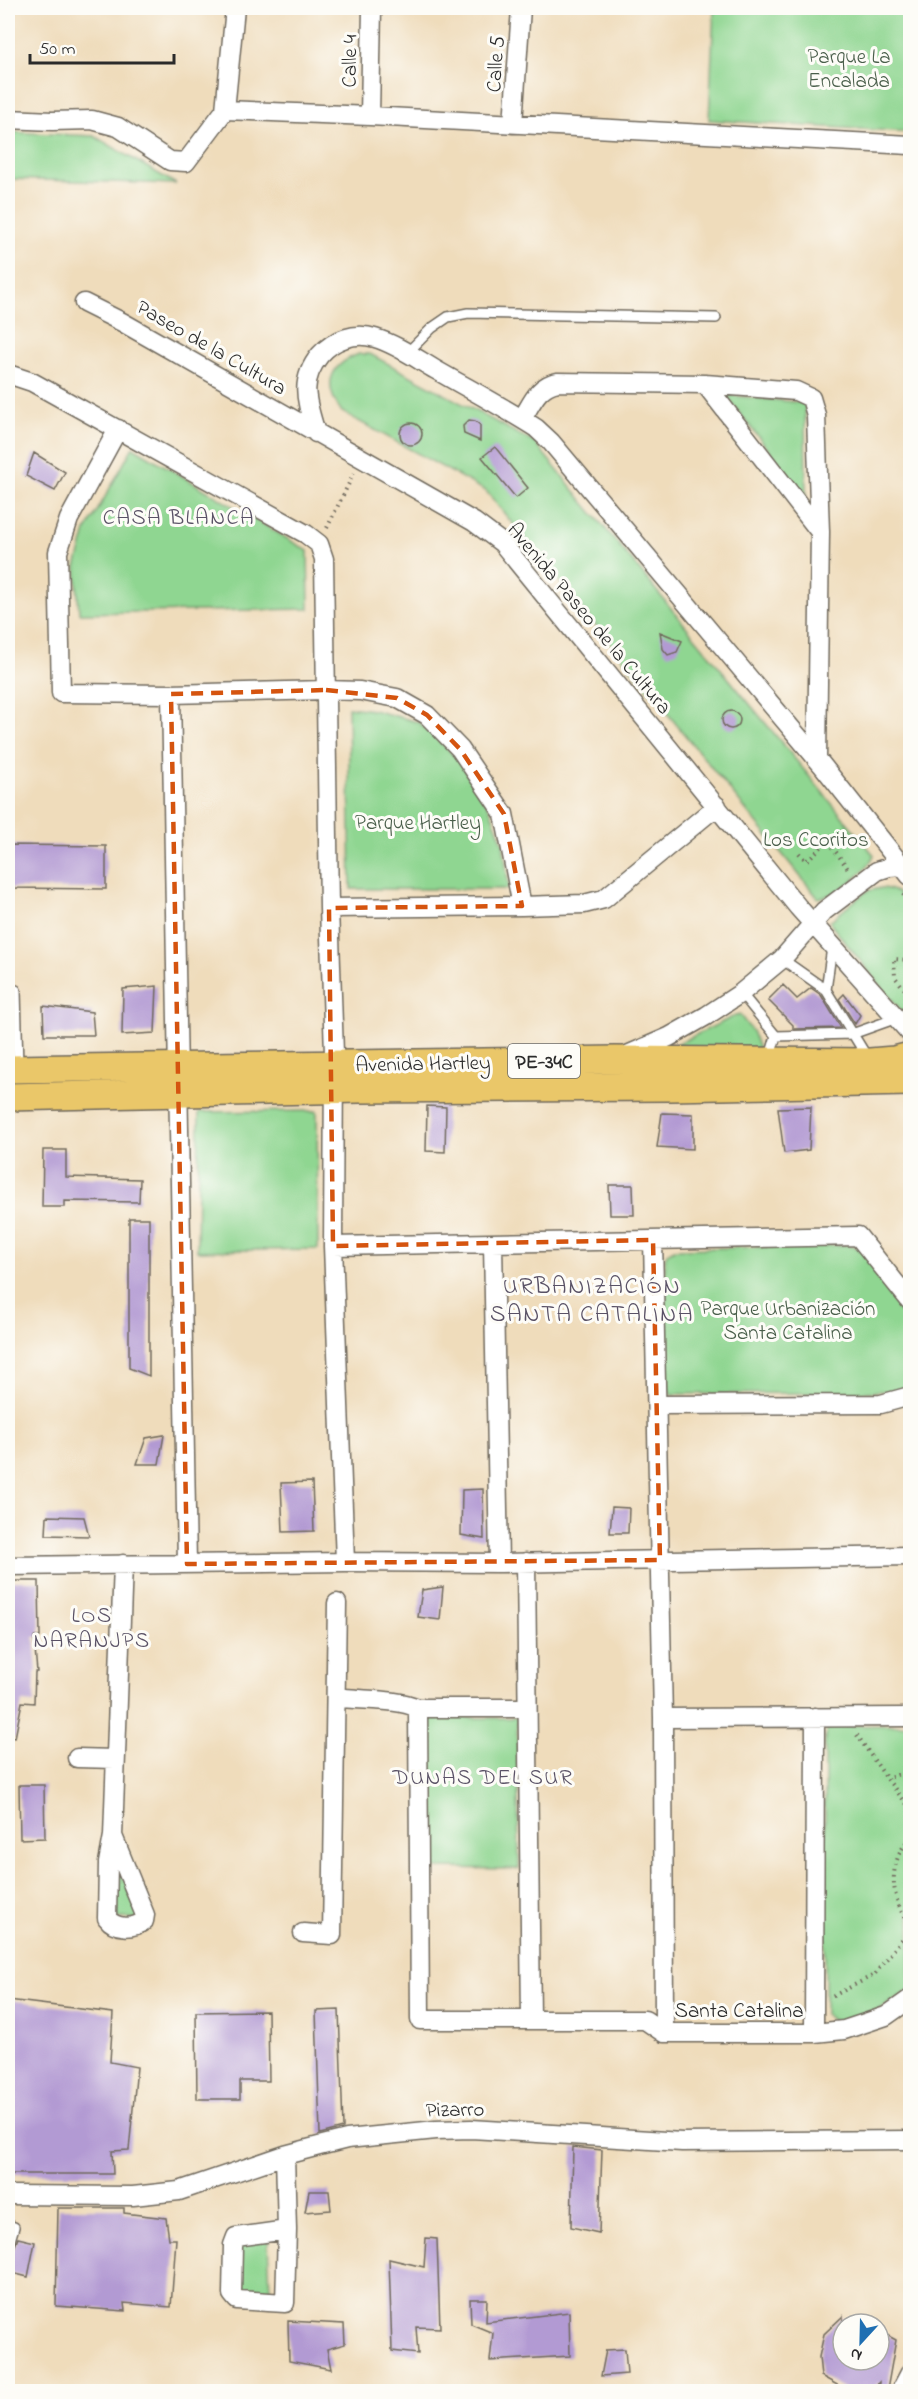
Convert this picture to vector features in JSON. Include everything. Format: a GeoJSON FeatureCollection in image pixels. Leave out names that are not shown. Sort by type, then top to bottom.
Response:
{"type":"FeatureCollection","features":[{"type":"Feature","properties":{"kind":"main road","name":"Avenida Hartley"},"geometry":{"type":"LineString","coordinates":[[333,1078],[615,1060],[870,1062],[910,1056]]}},
{"type":"Feature","properties":{"kind":"main road","name":"Avenida Hartley"},"geometry":{"type":"LineString","coordinates":[[13,1069],[177,1080],[333,1078],[910,1082]]}},
{"type":"Feature","properties":{"kind":"main road","name":"Avenida Hartley"},"geometry":{"type":"LineString","coordinates":[[8,1097],[177,1080]]}},
{"type":"Feature","properties":{"kind":"street"},"geometry":{"type":"LineString","coordinates":[[8,119],[92,120],[118,127],[170,161],[186,162],[225,110],[235,8]]}},
{"type":"Feature","properties":{"kind":"street","name":"Calle 4"},"geometry":{"type":"LineString","coordinates":[[370,116],[372,8]]}},
{"type":"Feature","properties":{"kind":"street","name":"Calle 5"},"geometry":{"type":"LineString","coordinates":[[513,124],[521,8]]}},
{"type":"Feature","properties":{"kind":"street"},"geometry":{"type":"LineString","coordinates":[[225,110],[910,145]]}},
{"type":"Feature","properties":{"kind":"street","name":"Paseo de la Cultura"},"geometry":{"type":"LineString","coordinates":[[84,303],[122,322],[316,433]]}},
{"type":"Feature","properties":{"kind":"street"},"geometry":{"type":"LineString","coordinates":[[316,433],[305,396],[305,388],[312,366],[333,343],[346,337],[360,336],[375,338],[407,353],[536,428],[551,442],[817,759],[906,871]]}},
{"type":"Feature","properties":{"kind":"street"},"geometry":{"type":"LineString","coordinates":[[8,374],[32,382],[306,534],[319,544],[324,559],[333,1078],[333,1246],[345,1562]]}},
{"type":"Feature","properties":{"kind":"street"},"geometry":{"type":"LineString","coordinates":[[522,419],[540,390],[551,383],[705,384],[796,391],[811,398],[816,415],[820,532],[817,759]]}},
{"type":"Feature","properties":{"kind":"street"},"geometry":{"type":"LineString","coordinates":[[705,384],[820,532]]}},
{"type":"Feature","properties":{"kind":"street"},"geometry":{"type":"LineString","coordinates":[[118,429],[69,519],[58,552],[61,693],[171,694],[326,690],[360,691],[397,698],[427,715],[460,749],[504,814],[522,906]]}},
{"type":"Feature","properties":{"kind":"street","name":"Avenida Paseo de la Cultura"},"geometry":{"type":"LineString","coordinates":[[316,433],[474,522],[502,543],[813,924],[910,1033]]}},
{"type":"Feature","properties":{"kind":"street"},"geometry":{"type":"LineString","coordinates":[[171,694],[187,1564]]}},
{"type":"Feature","properties":{"kind":"street"},"geometry":{"type":"LineString","coordinates":[[329,908],[584,904],[604,899],[717,806]]}},
{"type":"Feature","properties":{"kind":"street"},"geometry":{"type":"LineString","coordinates":[[615,1060],[669,1037],[741,993],[782,959],[824,911],[877,871],[889,867],[906,871]]}},
{"type":"Feature","properties":{"kind":"street"},"geometry":{"type":"LineString","coordinates":[[333,1246],[858,1236],[910,1301]]}},
{"type":"Feature","properties":{"kind":"street"},"geometry":{"type":"LineString","coordinates":[[653,1240],[663,1718],[664,2033]]}},
{"type":"Feature","properties":{"kind":"street"},"geometry":{"type":"LineString","coordinates":[[493,1244],[498,1563]]}},
{"type":"Feature","properties":{"kind":"street"},"geometry":{"type":"LineString","coordinates":[[658,1405],[881,1404],[910,1396]]}},
{"type":"Feature","properties":{"kind":"street"},"geometry":{"type":"LineString","coordinates":[[8,1566],[345,1562],[498,1563],[910,1556]]}},
{"type":"Feature","properties":{"kind":"street"},"geometry":{"type":"LineString","coordinates":[[526,1562],[531,2020]]}},
{"type":"Feature","properties":{"kind":"street"},"geometry":{"type":"LineString","coordinates":[[113,1836],[123,1564]]}},
{"type":"Feature","properties":{"kind":"street"},"geometry":{"type":"LineString","coordinates":[[303,1933],[332,1935],[337,1603]]}},
{"type":"Feature","properties":{"kind":"street"},"geometry":{"type":"LineString","coordinates":[[336,1697],[405,1703],[418,1708],[526,1708]]}},
{"type":"Feature","properties":{"kind":"street","name":"Santa Catalina"},"geometry":{"type":"LineString","coordinates":[[418,1708],[420,2020],[645,2020],[664,2033],[814,2032],[844,2030],[886,2016],[910,1999]]}},
{"type":"Feature","properties":{"kind":"street"},"geometry":{"type":"LineString","coordinates":[[814,2032],[815,1717]]}},
{"type":"Feature","properties":{"kind":"street"},"geometry":{"type":"LineString","coordinates":[[663,1718],[910,1717]]}},
{"type":"Feature","properties":{"kind":"street"},"geometry":{"type":"LineString","coordinates":[[77,1758],[115,1759]]}},
{"type":"Feature","properties":{"kind":"street","name":"Pizarro"},"geometry":{"type":"LineString","coordinates":[[8,2195],[132,2196],[179,2191],[285,2155],[347,2139],[436,2130],[471,2129],[682,2142],[910,2140]]}},
{"type":"Feature","properties":{"kind":"street"},"geometry":{"type":"LineString","coordinates":[[285,2155],[287,2230],[285,2303],[237,2300],[232,2294],[233,2245],[236,2237],[287,2230]]}},
{"type":"Feature","properties":{"kind":"street"},"geometry":{"type":"LineString","coordinates":[[900,2391],[910,2373]]}},
{"type":"Feature","properties":{"kind":"lane"},"geometry":{"type":"LineString","coordinates":[[407,353],[432,328],[448,317],[468,313],[716,318]]}},
{"type":"Feature","properties":{"kind":"lane"},"geometry":{"type":"LineString","coordinates":[[826,990],[832,945]]}},
{"type":"Feature","properties":{"kind":"lane"},"geometry":{"type":"LineString","coordinates":[[782,959],[826,990],[870,1062]]}},
{"type":"Feature","properties":{"kind":"lane"},"geometry":{"type":"LineString","coordinates":[[8,990],[16,990],[12,1006],[13,1069]]}},
{"type":"Feature","properties":{"kind":"lane"},"geometry":{"type":"LineString","coordinates":[[741,993],[776,1036]]}},
{"type":"Feature","properties":{"kind":"lane"},"geometry":{"type":"LineString","coordinates":[[776,1036],[852,1034],[897,1017]]}},
{"type":"Feature","properties":{"kind":"lane"},"geometry":{"type":"LineString","coordinates":[[769,1063],[776,1036]]}},
{"type":"Feature","properties":{"kind":"lane"},"geometry":{"type":"LineString","coordinates":[[8,2225],[14,2227],[8,2247]]}},
{"type":"Feature","properties":{"kind":"path"},"geometry":{"type":"LineString","coordinates":[[319,544],[361,458]]}},
{"type":"Feature","properties":{"kind":"path"},"geometry":{"type":"LineString","coordinates":[[799,853],[806,861]]}},
{"type":"Feature","properties":{"kind":"path"},"geometry":{"type":"LineString","coordinates":[[910,960],[894,958],[895,976],[910,996]]}},
{"type":"Feature","properties":{"kind":"path"},"geometry":{"type":"LineString","coordinates":[[846,1717],[887,1779],[910,1808]]}},
{"type":"Feature","properties":{"kind":"path"},"geometry":{"type":"LineString","coordinates":[[887,1779],[897,1774],[910,1774]]}},
{"type":"Feature","properties":{"kind":"path"},"geometry":{"type":"LineString","coordinates":[[833,1996],[874,1975],[910,1928],[902,1914],[893,1888],[893,1875],[903,1846],[910,1838]]}},
{"type":"Feature","properties":{"kind":"highlighted area"},"geometry":{"type":"Polygon","coordinates":[[[326,690],[397,698],[427,715],[460,749],[504,814],[522,906],[329,908],[333,1246],[653,1240],[660,1560],[187,1564],[171,694],[326,690]]]}},
{"type":"Feature","properties":{"kind":"green space","name":"Parque La Encalada"},"geometry":{"type":"Polygon","coordinates":[[[714,8],[910,8],[910,132],[709,120],[714,8]]]}},
{"type":"Feature","properties":{"kind":"green space"},"geometry":{"type":"Polygon","coordinates":[[[8,132],[94,136],[176,184],[8,179],[8,132]]]}},
{"type":"Feature","properties":{"kind":"green space","name":"Los Ccoritos"},"geometry":{"type":"Polygon","coordinates":[[[359,354],[370,354],[535,443],[874,855],[858,876],[834,893],[818,898],[486,491],[342,412],[332,394],[332,377],[341,364],[359,354]]]}},
{"type":"Feature","properties":{"kind":"green space"},"geometry":{"type":"Polygon","coordinates":[[[725,395],[805,403],[806,497],[725,395]]]}},
{"type":"Feature","properties":{"kind":"green space"},"geometry":{"type":"Polygon","coordinates":[[[133,447],[308,551],[309,609],[79,613],[76,567],[86,531],[133,447]]]}},
{"type":"Feature","properties":{"kind":"green space","name":"Parque Hartley"},"geometry":{"type":"Polygon","coordinates":[[[348,707],[373,710],[418,722],[456,757],[489,807],[503,843],[509,889],[351,889],[348,707]]]}},
{"type":"Feature","properties":{"kind":"green space","name":"Los Ccoritos"},"geometry":{"type":"Polygon","coordinates":[[[881,888],[898,893],[910,906],[910,1022],[830,921],[867,891],[881,888]]]}},
{"type":"Feature","properties":{"kind":"green space"},"geometry":{"type":"Polygon","coordinates":[[[739,1014],[752,1031],[759,1049],[677,1051],[677,1044],[739,1014]]]}},
{"type":"Feature","properties":{"kind":"green space"},"geometry":{"type":"Polygon","coordinates":[[[317,1111],[318,1249],[197,1251],[199,1112],[317,1111]]]}},
{"type":"Feature","properties":{"kind":"green space","name":"Parque Urbanización Santa Catalina"},"geometry":{"type":"Polygon","coordinates":[[[847,1245],[861,1249],[910,1315],[910,1384],[900,1390],[851,1393],[671,1394],[667,1387],[665,1259],[667,1253],[674,1249],[847,1245]]]}},
{"type":"Feature","properties":{"kind":"green space"},"geometry":{"type":"Polygon","coordinates":[[[426,1718],[517,1718],[519,1869],[432,1868],[426,1718]]]}},
{"type":"Feature","properties":{"kind":"green space"},"geometry":{"type":"Polygon","coordinates":[[[910,1725],[910,1990],[861,2018],[840,2022],[832,2020],[825,2014],[825,1736],[829,1726],[910,1725]]]}},
{"type":"Feature","properties":{"kind":"green space"},"geometry":{"type":"Polygon","coordinates":[[[117,1860],[140,1919],[114,1918],[117,1860]]]}},
{"type":"Feature","properties":{"kind":"green space"},"geometry":{"type":"Polygon","coordinates":[[[268,2239],[270,2295],[241,2293],[239,2291],[240,2247],[243,2243],[268,2239]]]}},
{"type":"Feature","properties":{"kind":"building"},"geometry":{"type":"Polygon","coordinates":[[[469,420],[480,425],[480,441],[464,434],[463,426],[469,420]]]}},
{"type":"Feature","properties":{"kind":"building"},"geometry":{"type":"Polygon","coordinates":[[[411,423],[419,426],[422,434],[419,442],[411,445],[403,442],[400,434],[403,426],[411,423]]]}},
{"type":"Feature","properties":{"kind":"building"},"geometry":{"type":"Polygon","coordinates":[[[495,447],[528,488],[516,498],[482,457],[495,447]]]}},
{"type":"Feature","properties":{"kind":"building"},"geometry":{"type":"Polygon","coordinates":[[[34,453],[65,472],[55,491],[26,476],[34,453]]]}},
{"type":"Feature","properties":{"kind":"building"},"geometry":{"type":"Polygon","coordinates":[[[660,632],[682,641],[677,652],[668,655],[663,649],[660,632]]]}},
{"type":"Feature","properties":{"kind":"building"},"geometry":{"type":"Polygon","coordinates":[[[731,711],[737,714],[740,720],[737,726],[731,729],[725,726],[722,720],[725,714],[731,711]]]}},
{"type":"Feature","properties":{"kind":"building"},"geometry":{"type":"Polygon","coordinates":[[[8,845],[106,846],[106,889],[8,888],[8,845]]]}},
{"type":"Feature","properties":{"kind":"building"},"geometry":{"type":"Polygon","coordinates":[[[783,985],[797,999],[811,988],[821,995],[841,1028],[793,1029],[793,1025],[768,1000],[783,985]]]}},
{"type":"Feature","properties":{"kind":"building"},"geometry":{"type":"Polygon","coordinates":[[[157,986],[155,1033],[122,1035],[123,989],[157,986]]]}},
{"type":"Feature","properties":{"kind":"building"},"geometry":{"type":"Polygon","coordinates":[[[844,994],[860,1015],[855,1024],[839,999],[844,994]]]}},
{"type":"Feature","properties":{"kind":"building"},"geometry":{"type":"Polygon","coordinates":[[[43,1006],[92,1012],[94,1035],[44,1035],[43,1006]]]}},
{"type":"Feature","properties":{"kind":"building"},"geometry":{"type":"Polygon","coordinates":[[[427,1106],[446,1107],[445,1152],[426,1151],[427,1106]]]}},
{"type":"Feature","properties":{"kind":"building"},"geometry":{"type":"Polygon","coordinates":[[[811,1107],[809,1150],[784,1153],[778,1108],[811,1107]]]}},
{"type":"Feature","properties":{"kind":"building"},"geometry":{"type":"Polygon","coordinates":[[[662,1113],[693,1114],[693,1149],[657,1147],[662,1113]]]}},
{"type":"Feature","properties":{"kind":"building"},"geometry":{"type":"Polygon","coordinates":[[[43,1150],[66,1150],[66,1177],[140,1179],[139,1202],[65,1201],[65,1207],[42,1207],[43,1150]]]}},
{"type":"Feature","properties":{"kind":"building"},"geometry":{"type":"Polygon","coordinates":[[[609,1185],[633,1185],[634,1215],[610,1215],[609,1185]]]}},
{"type":"Feature","properties":{"kind":"building"},"geometry":{"type":"Polygon","coordinates":[[[129,1218],[149,1218],[149,1376],[129,1368],[129,1218]]]}},
{"type":"Feature","properties":{"kind":"building"},"geometry":{"type":"Polygon","coordinates":[[[164,1435],[159,1464],[137,1464],[146,1438],[164,1435]]]}},
{"type":"Feature","properties":{"kind":"building"},"geometry":{"type":"Polygon","coordinates":[[[312,1482],[314,1531],[283,1532],[281,1483],[312,1482]]]}},
{"type":"Feature","properties":{"kind":"building"},"geometry":{"type":"Polygon","coordinates":[[[483,1489],[484,1539],[461,1535],[462,1490],[483,1489]]]}},
{"type":"Feature","properties":{"kind":"building"},"geometry":{"type":"Polygon","coordinates":[[[612,1507],[629,1508],[628,1533],[610,1533],[612,1507]]]}},
{"type":"Feature","properties":{"kind":"building"},"geometry":{"type":"Polygon","coordinates":[[[47,1516],[84,1517],[89,1536],[46,1535],[47,1516]]]}},
{"type":"Feature","properties":{"kind":"building"},"geometry":{"type":"Polygon","coordinates":[[[8,1581],[39,1581],[40,1637],[34,1637],[37,1672],[35,1672],[34,1703],[22,1702],[15,1738],[8,1737],[8,1581]]]}},
{"type":"Feature","properties":{"kind":"building"},"geometry":{"type":"Polygon","coordinates":[[[443,1587],[440,1620],[418,1617],[422,1590],[443,1587]]]}},
{"type":"Feature","properties":{"kind":"building"},"geometry":{"type":"Polygon","coordinates":[[[19,1785],[44,1785],[45,1838],[20,1839],[19,1785]]]}},
{"type":"Feature","properties":{"kind":"building"},"geometry":{"type":"Polygon","coordinates":[[[8,2000],[113,2013],[110,2062],[137,2067],[129,2150],[112,2151],[113,2174],[8,2174],[8,2000]]]}},
{"type":"Feature","properties":{"kind":"building"},"geometry":{"type":"Polygon","coordinates":[[[339,2010],[343,2128],[320,2134],[316,2011],[339,2010]]]}},
{"type":"Feature","properties":{"kind":"building"},"geometry":{"type":"Polygon","coordinates":[[[268,2011],[269,2081],[240,2081],[240,2099],[197,2099],[196,2012],[268,2011]]]}},
{"type":"Feature","properties":{"kind":"building"},"geometry":{"type":"Polygon","coordinates":[[[573,2147],[602,2150],[599,2233],[571,2227],[573,2147]]]}},
{"type":"Feature","properties":{"kind":"building"},"geometry":{"type":"Polygon","coordinates":[[[309,2191],[329,2191],[331,2210],[305,2212],[309,2191]]]}},
{"type":"Feature","properties":{"kind":"building"},"geometry":{"type":"Polygon","coordinates":[[[58,2208],[124,2208],[124,2213],[166,2218],[169,2239],[176,2239],[171,2307],[124,2303],[125,2311],[56,2306],[58,2208]]]}},
{"type":"Feature","properties":{"kind":"building"},"geometry":{"type":"Polygon","coordinates":[[[18,2238],[35,2242],[28,2277],[8,2272],[8,2254],[13,2251],[18,2238]]]}},
{"type":"Feature","properties":{"kind":"building"},"geometry":{"type":"Polygon","coordinates":[[[426,2238],[437,2239],[440,2328],[416,2327],[418,2354],[392,2351],[389,2259],[424,2267],[426,2238]]]}},
{"type":"Feature","properties":{"kind":"building"},"geometry":{"type":"Polygon","coordinates":[[[470,2299],[487,2299],[486,2322],[569,2312],[570,2356],[490,2361],[493,2333],[471,2324],[470,2299]]]}},
{"type":"Feature","properties":{"kind":"building"},"geometry":{"type":"Polygon","coordinates":[[[288,2321],[344,2324],[345,2344],[327,2349],[331,2369],[289,2361],[288,2321]]]}},
{"type":"Feature","properties":{"kind":"building"},"geometry":{"type":"Polygon","coordinates":[[[831,2327],[831,2372],[890,2372],[887,2390],[879,2390],[879,2382],[871,2391],[848,2391],[821,2376],[819,2357],[824,2334],[831,2327]]]}},
{"type":"Feature","properties":{"kind":"building"},"geometry":{"type":"Polygon","coordinates":[[[891,2337],[896,2340],[891,2368],[891,2337]]]}},
{"type":"Feature","properties":{"kind":"building"},"geometry":{"type":"Polygon","coordinates":[[[625,2349],[627,2374],[601,2376],[606,2350],[625,2349]]]}},
{"type":"Feature","properties":{"kind":"district","name":"CASA BLANCA"},"geometry":{"type":"Point","coordinates":[179,516]}},
{"type":"Feature","properties":{"kind":"district","name":"URBANIZACIÓN SANTA CATALINA"},"geometry":{"type":"Point","coordinates":[592,1299]}},
{"type":"Feature","properties":{"kind":"district","name":"LOS NARANJPS"},"geometry":{"type":"Point","coordinates":[92,1626]}},
{"type":"Feature","properties":{"kind":"district","name":"DUNAS DEL SUR"},"geometry":{"type":"Point","coordinates":[483,1776]}}]}
